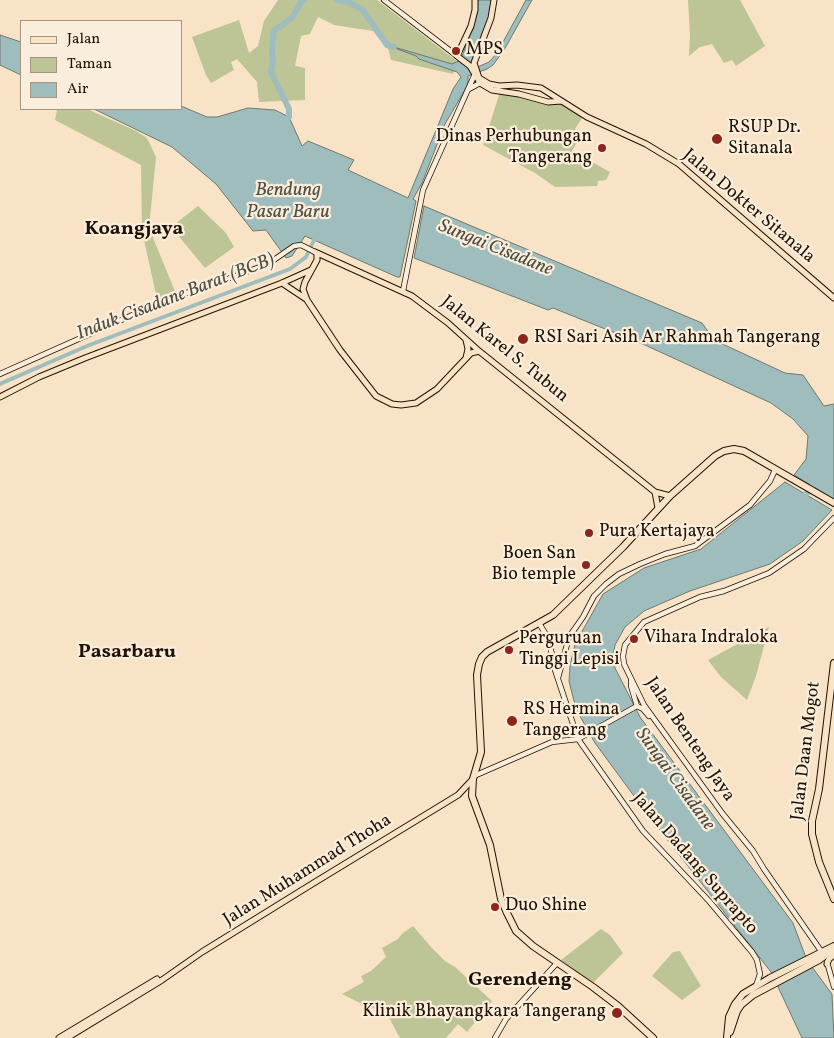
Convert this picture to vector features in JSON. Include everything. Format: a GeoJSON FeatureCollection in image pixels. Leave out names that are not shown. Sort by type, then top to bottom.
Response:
{"type":"FeatureCollection","features":[{"type":"Feature","properties":{"kind":"highway"},"geometry":{"type":"LineString","coordinates":[[653,1038],[607,998],[533,946],[516,931],[506,913],[490,845],[472,800],[474,778],[481,752],[477,675],[479,664],[487,652],[554,615],[623,547],[670,496],[715,456],[724,451],[734,449],[744,451],[764,461],[778,472],[834,504]]}},
{"type":"Feature","properties":{"kind":"highway","name":"Jalan Daan Mogot"},"geometry":{"type":"LineString","coordinates":[[834,664],[819,789],[812,821],[812,834],[819,862],[834,899]]}},
{"type":"Feature","properties":{"kind":"highway"},"geometry":{"type":"LineString","coordinates":[[728,1038],[728,1020],[734,1004],[743,994],[834,947]]}},
{"type":"Feature","properties":{"kind":"main road"},"geometry":{"type":"LineString","coordinates":[[475,0],[475,10],[471,26],[459,57],[470,66],[475,75]]}},
{"type":"Feature","properties":{"kind":"main road"},"geometry":{"type":"LineString","coordinates":[[475,75],[475,61],[491,18],[494,0]]}},
{"type":"Feature","properties":{"kind":"main road","name":"Jalan Dokter Sitanala"},"geometry":{"type":"LineString","coordinates":[[475,75],[480,83],[492,90],[519,94],[548,102],[561,101]]}},
{"type":"Feature","properties":{"kind":"main road","name":"Jalan Dokter Sitanala"},"geometry":{"type":"LineString","coordinates":[[475,75],[489,84],[537,87],[546,90],[587,117],[646,144],[682,166],[834,298]]}},
{"type":"Feature","properties":{"kind":"main road"},"geometry":{"type":"LineString","coordinates":[[534,99],[538,93],[537,87]]}},
{"type":"Feature","properties":{"kind":"main road"},"geometry":{"type":"LineString","coordinates":[[317,253],[318,257],[304,282],[303,289],[307,300],[364,384],[382,400],[401,405],[416,403],[436,389],[465,359],[474,352],[479,351]]}},
{"type":"Feature","properties":{"kind":"main road","name":"Jalan Karel S. Tubun"},"geometry":{"type":"LineString","coordinates":[[317,253],[403,291],[444,320],[479,351],[655,492],[670,496]]}},
{"type":"Feature","properties":{"kind":"main road"},"geometry":{"type":"LineString","coordinates":[[0,397],[39,376],[282,283],[328,258]]}},
{"type":"Feature","properties":{"kind":"main road"},"geometry":{"type":"LineString","coordinates":[[282,283],[307,300]]}},
{"type":"Feature","properties":{"kind":"main road"},"geometry":{"type":"LineString","coordinates":[[465,339],[468,349],[465,359]]}},
{"type":"Feature","properties":{"kind":"main road"},"geometry":{"type":"LineString","coordinates":[[655,492],[658,508]]}},
{"type":"Feature","properties":{"kind":"main road","name":"Jalan Muhammad Thoha"},"geometry":{"type":"LineString","coordinates":[[67,1038],[397,831],[458,795],[474,778]]}},
{"type":"Feature","properties":{"kind":"main road"},"geometry":{"type":"LineString","coordinates":[[458,795],[466,795],[472,800]]}},
{"type":"Feature","properties":{"kind":"main road"},"geometry":{"type":"LineString","coordinates":[[828,964],[829,959],[834,955]]}},
{"type":"Feature","properties":{"kind":"main road","name":"Jalan Muhammad Thoha"},"geometry":{"type":"LineString","coordinates":[[60,1038],[138,989],[173,971]]}},
{"type":"Feature","properties":{"kind":"street"},"geometry":{"type":"LineString","coordinates":[[384,0],[459,57]]}},
{"type":"Feature","properties":{"kind":"street"},"geometry":{"type":"LineString","coordinates":[[403,291],[423,190],[475,75]]}},
{"type":"Feature","properties":{"kind":"street"},"geometry":{"type":"LineString","coordinates":[[469,89],[480,83]]}},
{"type":"Feature","properties":{"kind":"street"},"geometry":{"type":"LineString","coordinates":[[0,374],[175,296],[268,264],[294,246],[302,245],[317,253]]}},
{"type":"Feature","properties":{"kind":"street"},"geometry":{"type":"LineString","coordinates":[[558,679],[569,637],[583,617],[594,596],[620,574],[640,564],[695,546],[754,501],[778,472]]}},
{"type":"Feature","properties":{"kind":"street","name":"Jalan Benteng Jaya"},"geometry":{"type":"LineString","coordinates":[[834,518],[804,549],[769,573],[724,592],[700,597],[644,622],[625,645],[624,664],[644,705],[722,813],[753,851],[828,964],[834,987]]}},
{"type":"Feature","properties":{"kind":"street","name":"Jalan Dadang Suprapto"},"geometry":{"type":"LineString","coordinates":[[539,623],[549,640],[558,679],[578,739],[643,831],[709,901],[752,952],[757,960],[761,985]]}},
{"type":"Feature","properties":{"kind":"street"},"geometry":{"type":"LineString","coordinates":[[631,680],[636,707]]}},
{"type":"Feature","properties":{"kind":"street"},"geometry":{"type":"LineString","coordinates":[[474,778],[552,742],[578,739],[636,707]]}},
{"type":"Feature","properties":{"kind":"street"},"geometry":{"type":"LineString","coordinates":[[636,707],[643,710],[659,725]]}},
{"type":"Feature","properties":{"kind":"street"},"geometry":{"type":"LineString","coordinates":[[495,1038],[506,1019],[557,963]]}},
{"type":"Feature","properties":{"kind":"green space"},"geometry":{"type":"Polygon","coordinates":[[[278,0],[377,0],[458,62],[453,74],[391,60],[388,48],[373,31],[334,25],[318,17],[310,34],[301,36],[295,66],[305,68],[305,100],[259,102],[257,82],[237,59],[231,62],[234,70],[211,83],[206,75],[192,37],[239,20],[249,53],[258,46],[264,21],[278,0]]]}},
{"type":"Feature","properties":{"kind":"green space"},"geometry":{"type":"Polygon","coordinates":[[[688,0],[740,0],[765,46],[736,66],[732,60],[724,63],[712,44],[700,47],[689,56],[688,0]]]}},
{"type":"Feature","properties":{"kind":"green space"},"geometry":{"type":"Polygon","coordinates":[[[500,92],[541,101],[561,101],[584,115],[575,129],[582,134],[572,151],[610,172],[606,180],[598,181],[597,186],[555,187],[535,173],[483,145],[500,92]]]}},
{"type":"Feature","properties":{"kind":"green space"},"geometry":{"type":"Polygon","coordinates":[[[57,110],[89,110],[136,131],[147,138],[156,157],[149,228],[179,301],[159,308],[142,231],[141,165],[55,120],[57,110]]]}},
{"type":"Feature","properties":{"kind":"green space"},"geometry":{"type":"Polygon","coordinates":[[[198,206],[226,233],[234,247],[205,268],[171,227],[198,206]]]}},
{"type":"Feature","properties":{"kind":"green space"},"geometry":{"type":"Polygon","coordinates":[[[769,627],[756,676],[747,700],[721,677],[708,660],[769,627]]]}},
{"type":"Feature","properties":{"kind":"green space"},"geometry":{"type":"Polygon","coordinates":[[[413,926],[445,961],[455,967],[492,1001],[467,1032],[458,1024],[446,1038],[400,1038],[386,1012],[364,1005],[342,994],[364,982],[361,976],[371,971],[386,957],[382,948],[398,939],[413,926]]]}},
{"type":"Feature","properties":{"kind":"green space"},"geometry":{"type":"Polygon","coordinates":[[[601,929],[610,935],[623,953],[593,983],[561,960],[601,929]]]}},
{"type":"Feature","properties":{"kind":"green space"},"geometry":{"type":"Polygon","coordinates":[[[680,951],[701,986],[682,1000],[652,976],[673,952],[680,951]]]}},
{"type":"Feature","properties":{"kind":"water","name":"Bendung Pasar Baru"},"geometry":{"type":"Polygon","coordinates":[[[478,0],[491,0],[489,22],[472,60],[473,69],[489,62],[497,53],[526,0],[532,0],[504,50],[493,65],[468,76],[466,88],[445,124],[422,183],[413,199],[416,201],[400,277],[305,236],[292,256],[286,258],[266,230],[253,231],[216,184],[172,147],[96,110],[182,110],[182,106],[207,117],[217,117],[248,108],[275,110],[289,117],[302,146],[308,141],[354,160],[348,170],[408,198],[453,89],[461,77],[457,72],[419,59],[416,56],[387,45],[452,64],[459,61],[463,54],[476,17],[478,0]]]}},
{"type":"Feature","properties":{"kind":"water"},"geometry":{"type":"Polygon","coordinates":[[[0,35],[20,42],[20,75],[0,65],[0,35]]]}},
{"type":"Feature","properties":{"kind":"water"},"geometry":{"type":"Polygon","coordinates":[[[424,206],[702,323],[714,340],[785,373],[803,375],[824,406],[834,404],[834,499],[794,475],[806,459],[808,436],[793,419],[771,403],[645,345],[553,308],[548,310],[414,258],[424,206]]]}},
{"type":"Feature","properties":{"kind":"water"},"geometry":{"type":"Polygon","coordinates":[[[785,482],[832,510],[803,541],[770,564],[690,591],[644,611],[625,627],[615,645],[613,656],[615,668],[640,717],[793,923],[805,955],[832,994],[834,1038],[802,1038],[771,972],[648,815],[595,743],[576,709],[569,681],[575,644],[603,594],[644,568],[701,549],[785,482]]]}},
{"type":"Feature","properties":{"kind":"waterway"},"geometry":{"type":"LineString","coordinates":[[285,122],[289,117],[289,109],[271,72],[274,31],[292,18],[304,0]]}},
{"type":"Feature","properties":{"kind":"waterway"},"geometry":{"type":"LineString","coordinates":[[337,0],[348,2],[362,9],[387,45],[394,47]]}},
{"type":"Feature","properties":{"kind":"waterway","name":"Induk Cisadane Barat (BCB)"},"geometry":{"type":"LineString","coordinates":[[0,384],[87,346],[290,269],[306,257],[316,236]]}},
{"type":"Feature","properties":{"kind":"waterway","name":"Sungai Cisadane"},"geometry":{"type":"LineString","coordinates":[[801,501],[818,479]]}},
{"type":"Feature","properties":{"kind":"place","name":"MPS"},"geometry":{"type":"Point","coordinates":[456,51]}},
{"type":"Feature","properties":{"kind":"place","name":"RSUP Dr. Sitanala"},"geometry":{"type":"Point","coordinates":[717,139]}},
{"type":"Feature","properties":{"kind":"place","name":"Dinas Perhubungan Tangerang"},"geometry":{"type":"Point","coordinates":[602,148]}},
{"type":"Feature","properties":{"kind":"place","name":"RSI Sari Asih Ar Rahmah Tangerang"},"geometry":{"type":"Point","coordinates":[523,339]}},
{"type":"Feature","properties":{"kind":"place","name":"Pura Kertajaya"},"geometry":{"type":"Point","coordinates":[589,533]}},
{"type":"Feature","properties":{"kind":"place","name":"Boen San Bio temple"},"geometry":{"type":"Point","coordinates":[586,565]}},
{"type":"Feature","properties":{"kind":"place","name":"Vihara Indraloka"},"geometry":{"type":"Point","coordinates":[634,639]}},
{"type":"Feature","properties":{"kind":"place","name":"Perguruan Tinggi Lepisi"},"geometry":{"type":"Point","coordinates":[509,650]}},
{"type":"Feature","properties":{"kind":"place","name":"RS Hermina Tangerang"},"geometry":{"type":"Point","coordinates":[512,721]}},
{"type":"Feature","properties":{"kind":"place","name":"Duo Shine"},"geometry":{"type":"Point","coordinates":[495,907]}},
{"type":"Feature","properties":{"kind":"place","name":"Klinik Bhayangkara Tangerang"},"geometry":{"type":"Point","coordinates":[617,1013]}},
{"type":"Feature","properties":{"kind":"district","name":"Koangjaya"},"geometry":{"type":"Point","coordinates":[134,230]}},
{"type":"Feature","properties":{"kind":"district","name":"Pasarbaru"},"geometry":{"type":"Point","coordinates":[127,653]}},
{"type":"Feature","properties":{"kind":"district","name":"Gerendeng"},"geometry":{"type":"Point","coordinates":[520,981]}}]}
